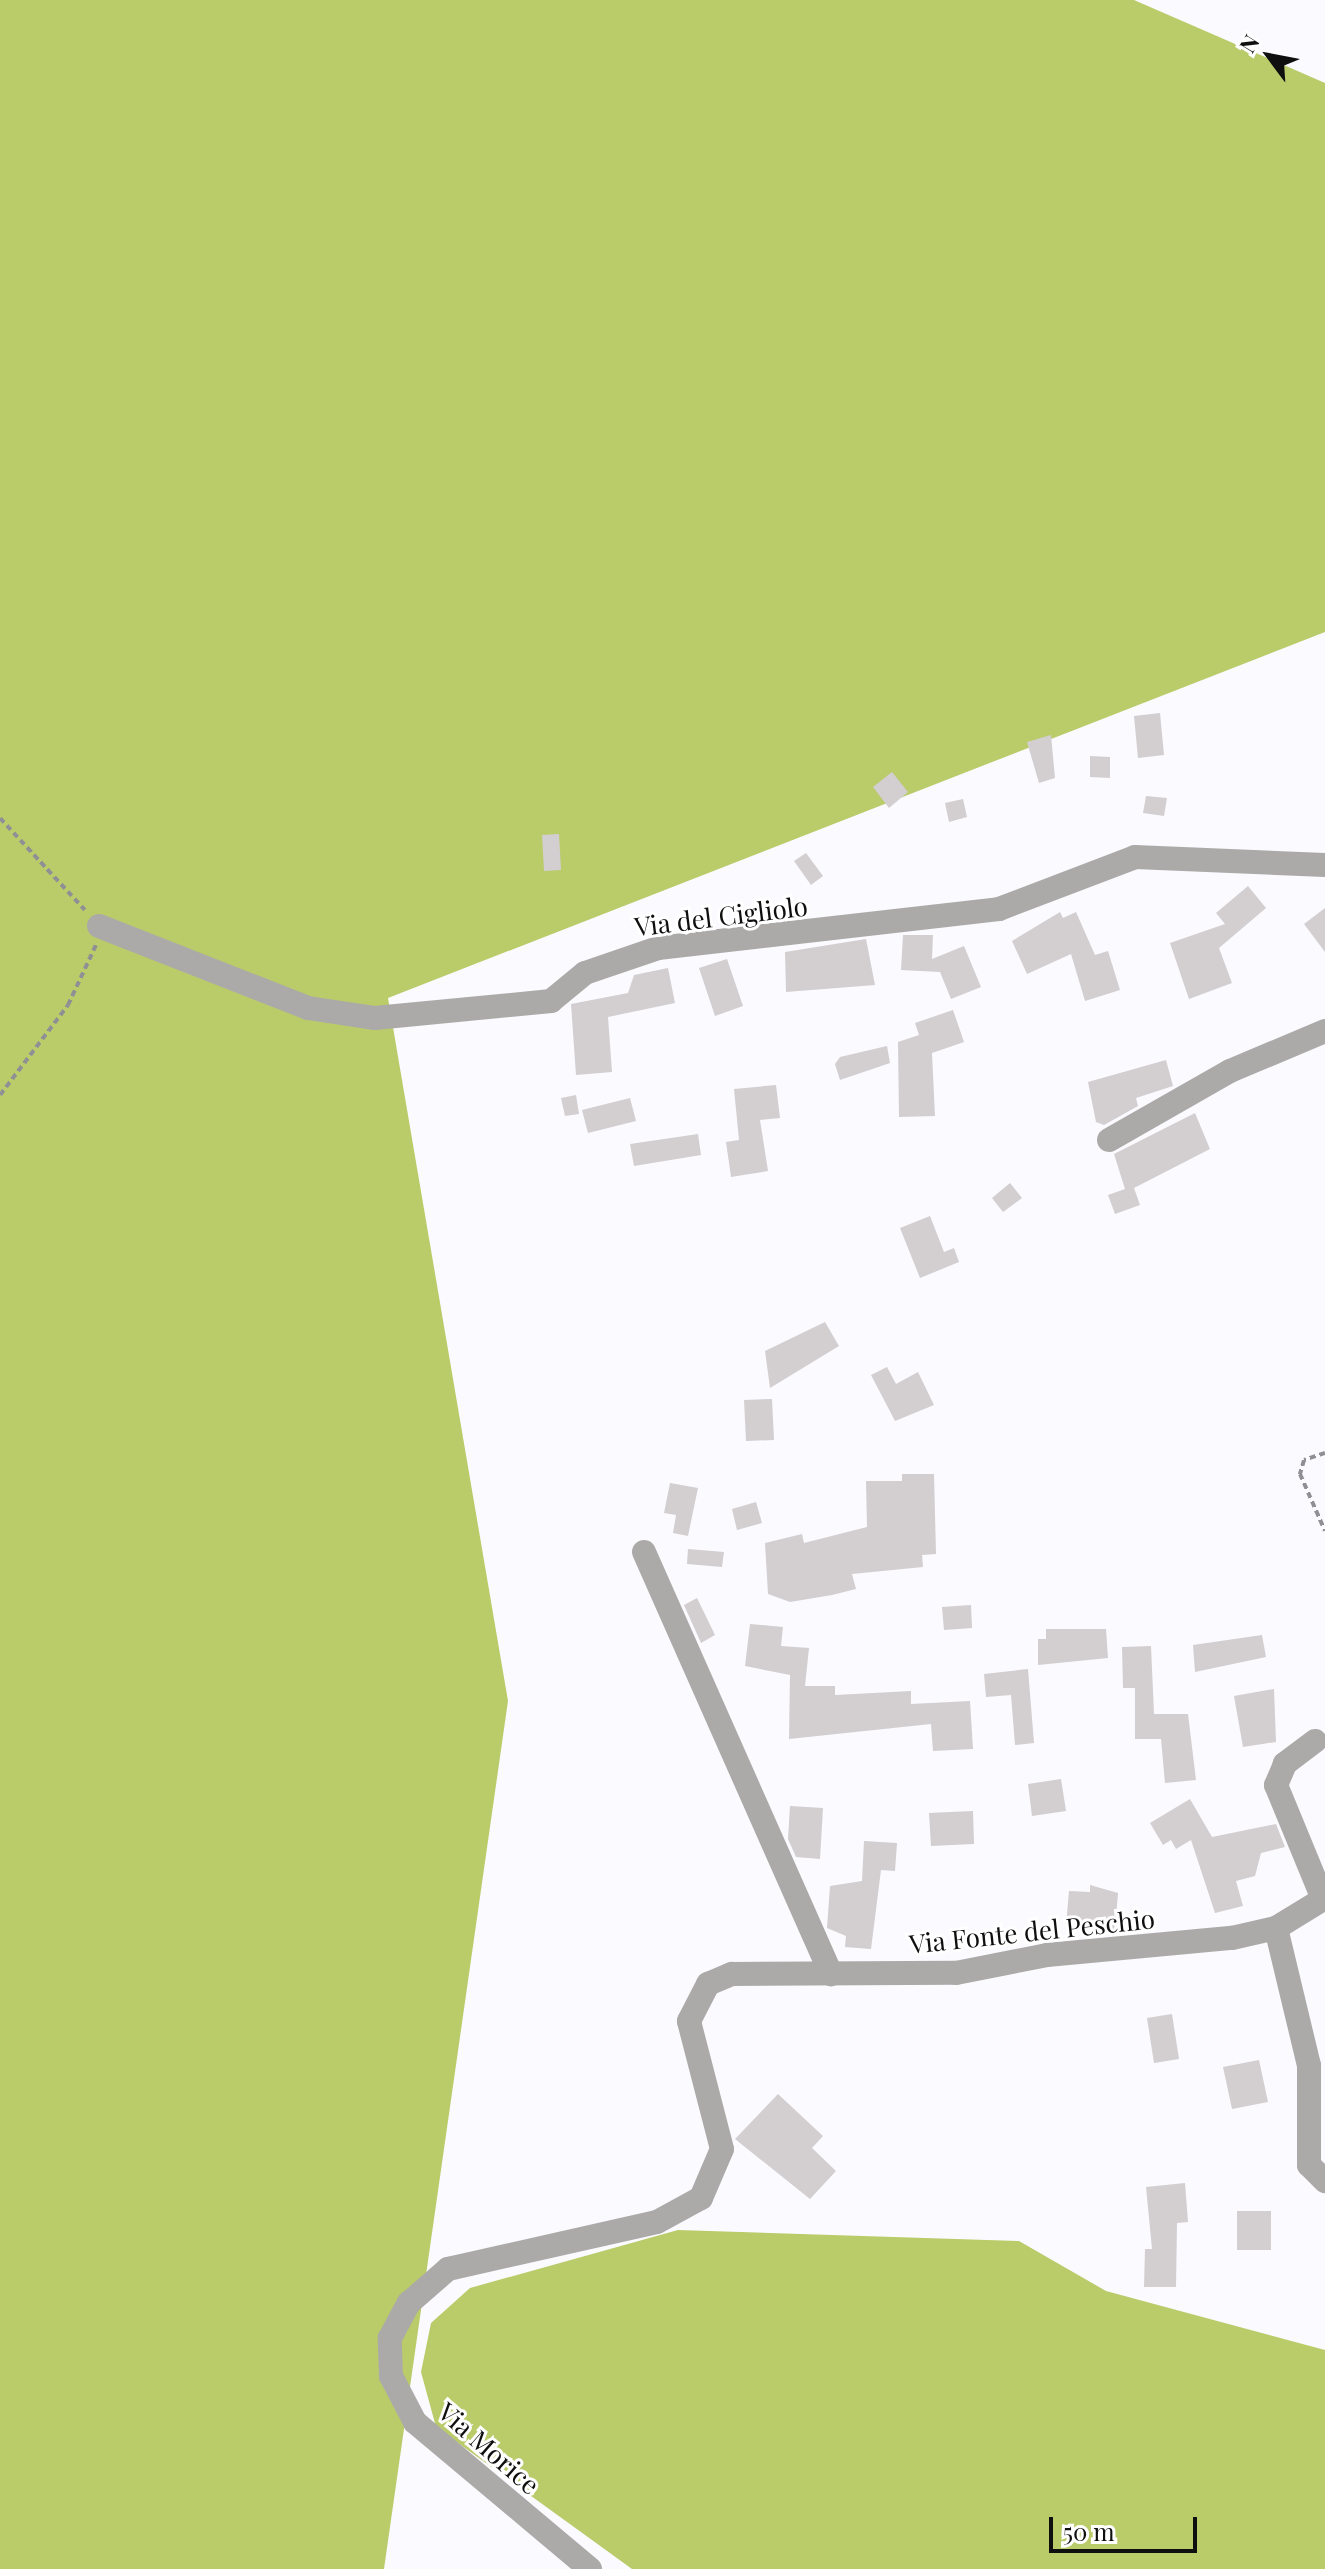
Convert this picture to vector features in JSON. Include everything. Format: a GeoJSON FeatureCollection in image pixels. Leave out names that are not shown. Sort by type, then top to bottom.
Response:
{"type":"FeatureCollection","features":[{"type":"Feature","properties":{"kind":"street","name":"Via del Cigliolo"},"geometry":{"type":"LineString","coordinates":[[99,926],[308,1008],[375,1018],[551,1001],[585,973],[658,948],[1011,906],[1125,859],[1325,865]]}},
{"type":"Feature","properties":{"kind":"street"},"geometry":{"type":"LineString","coordinates":[[1109,1140],[1223,1074],[1325,1031]]}},
{"type":"Feature","properties":{"kind":"street"},"geometry":{"type":"LineString","coordinates":[[644,1552],[831,1974]]}},
{"type":"Feature","properties":{"kind":"street"},"geometry":{"type":"LineString","coordinates":[[1315,1741],[1285,1764],[1276,1785],[1324,1899]]}},
{"type":"Feature","properties":{"kind":"street","name":"Via Fonte del Peschio"},"geometry":{"type":"LineString","coordinates":[[389,2345],[409,2303],[448,2269],[657,2222],[696,2203],[722,2149],[690,2027],[699,1994],[732,1974],[966,1972],[1276,1928],[1324,1899]]}},
{"type":"Feature","properties":{"kind":"street"},"geometry":{"type":"LineString","coordinates":[[1276,1928],[1309,2065],[1309,2165],[1325,2181]]}},
{"type":"Feature","properties":{"kind":"street","name":"Via Morice"},"geometry":{"type":"LineString","coordinates":[[389,2345],[393,2384],[422,2429],[590,2569]]}},
{"type":"Feature","properties":{"kind":"path"},"geometry":{"type":"LineString","coordinates":[[0,818],[99,926],[81,984],[0,1095]]}},
{"type":"Feature","properties":{"kind":"path"},"geometry":{"type":"LineString","coordinates":[[1325,1453],[1304,1460],[1300,1474],[1325,1531]]}},
{"type":"Feature","properties":{"kind":"green space"},"geometry":{"type":"Polygon","coordinates":[[[0,0],[1134,0],[1325,83],[1325,632],[388,998],[508,1701],[384,2569],[0,2569],[0,0]]]}},
{"type":"Feature","properties":{"kind":"green space"},"geometry":{"type":"Polygon","coordinates":[[[678,2230],[1019,2241],[1106,2291],[1325,2350],[1325,2569],[632,2569],[436,2427],[421,2372],[431,2323],[470,2288],[678,2230]]]}},
{"type":"Feature","properties":{"kind":"building"},"geometry":{"type":"Polygon","coordinates":[[[1160,713],[1164,755],[1138,758],[1134,716],[1160,713]]]}},
{"type":"Feature","properties":{"kind":"building"},"geometry":{"type":"Polygon","coordinates":[[[1051,735],[1055,778],[1039,783],[1027,742],[1051,735]]]}},
{"type":"Feature","properties":{"kind":"building"},"geometry":{"type":"Polygon","coordinates":[[[1090,756],[1110,757],[1110,778],[1090,777],[1090,756]]]}},
{"type":"Feature","properties":{"kind":"building"},"geometry":{"type":"Polygon","coordinates":[[[892,772],[908,792],[889,808],[873,787],[892,772]]]}},
{"type":"Feature","properties":{"kind":"building"},"geometry":{"type":"Polygon","coordinates":[[[1146,796],[1167,798],[1164,816],[1143,813],[1146,796]]]}},
{"type":"Feature","properties":{"kind":"building"},"geometry":{"type":"Polygon","coordinates":[[[963,799],[967,817],[949,822],[945,803],[963,799]]]}},
{"type":"Feature","properties":{"kind":"building"},"geometry":{"type":"Polygon","coordinates":[[[559,834],[561,870],[544,871],[542,835],[559,834]]]}},
{"type":"Feature","properties":{"kind":"building"},"geometry":{"type":"Polygon","coordinates":[[[806,853],[823,876],[811,885],[794,861],[806,853]]]}},
{"type":"Feature","properties":{"kind":"building"},"geometry":{"type":"Polygon","coordinates":[[[1248,886],[1266,908],[1219,948],[1232,983],[1189,999],[1170,943],[1225,924],[1216,913],[1248,886]]]}},
{"type":"Feature","properties":{"kind":"building"},"geometry":{"type":"Polygon","coordinates":[[[1325,908],[1325,952],[1304,924],[1325,908]]]}},
{"type":"Feature","properties":{"kind":"building"},"geometry":{"type":"Polygon","coordinates":[[[1060,912],[1063,918],[1076,912],[1095,955],[1108,951],[1120,990],[1085,1001],[1071,954],[1027,974],[1012,941],[1060,912]]]}},
{"type":"Feature","properties":{"kind":"building"},"geometry":{"type":"Polygon","coordinates":[[[903,935],[933,935],[932,959],[964,946],[981,987],[951,999],[940,972],[901,970],[903,935]]]}},
{"type":"Feature","properties":{"kind":"building"},"geometry":{"type":"Polygon","coordinates":[[[866,939],[875,985],[786,992],[785,952],[866,939]]]}},
{"type":"Feature","properties":{"kind":"building"},"geometry":{"type":"Polygon","coordinates":[[[727,959],[743,1006],[715,1016],[699,968],[727,959]]]}},
{"type":"Feature","properties":{"kind":"building"},"geometry":{"type":"Polygon","coordinates":[[[668,968],[675,1003],[608,1017],[612,1072],[576,1075],[571,1004],[628,993],[634,975],[668,968]]]}},
{"type":"Feature","properties":{"kind":"building"},"geometry":{"type":"Polygon","coordinates":[[[953,1010],[964,1042],[932,1053],[935,1116],[899,1117],[898,1042],[919,1035],[915,1023],[953,1010]]]}},
{"type":"Feature","properties":{"kind":"building"},"geometry":{"type":"Polygon","coordinates":[[[887,1046],[890,1063],[840,1080],[835,1064],[840,1057],[887,1046]]]}},
{"type":"Feature","properties":{"kind":"building"},"geometry":{"type":"Polygon","coordinates":[[[1166,1060],[1173,1086],[1136,1098],[1138,1106],[1104,1125],[1096,1122],[1088,1082],[1166,1060]]]}},
{"type":"Feature","properties":{"kind":"building"},"geometry":{"type":"Polygon","coordinates":[[[776,1085],[780,1118],[760,1120],[768,1171],[731,1177],[726,1142],[739,1140],[734,1089],[776,1085]]]}},
{"type":"Feature","properties":{"kind":"building"},"geometry":{"type":"Polygon","coordinates":[[[576,1095],[579,1114],[565,1116],[561,1098],[576,1095]]]}},
{"type":"Feature","properties":{"kind":"building"},"geometry":{"type":"Polygon","coordinates":[[[630,1098],[636,1121],[588,1133],[582,1110],[630,1098]]]}},
{"type":"Feature","properties":{"kind":"building"},"geometry":{"type":"Polygon","coordinates":[[[1195,1113],[1210,1149],[1134,1188],[1140,1205],[1115,1214],[1108,1195],[1125,1189],[1114,1154],[1195,1113]]]}},
{"type":"Feature","properties":{"kind":"building"},"geometry":{"type":"Polygon","coordinates":[[[698,1134],[701,1155],[634,1166],[630,1144],[698,1134]]]}},
{"type":"Feature","properties":{"kind":"building"},"geometry":{"type":"Polygon","coordinates":[[[1010,1183],[1022,1198],[1003,1212],[992,1198],[1010,1183]]]}},
{"type":"Feature","properties":{"kind":"building"},"geometry":{"type":"Polygon","coordinates":[[[930,1216],[944,1252],[954,1248],[959,1262],[920,1278],[900,1228],[930,1216]]]}},
{"type":"Feature","properties":{"kind":"building"},"geometry":{"type":"Polygon","coordinates":[[[825,1322],[839,1346],[770,1388],[765,1351],[825,1322]]]}},
{"type":"Feature","properties":{"kind":"building"},"geometry":{"type":"Polygon","coordinates":[[[887,1367],[896,1384],[918,1372],[934,1405],[895,1421],[871,1375],[887,1367]]]}},
{"type":"Feature","properties":{"kind":"building"},"geometry":{"type":"Polygon","coordinates":[[[772,1399],[774,1440],[746,1441],[744,1400],[772,1399]]]}},
{"type":"Feature","properties":{"kind":"building"},"geometry":{"type":"Polygon","coordinates":[[[902,1474],[934,1474],[936,1554],[922,1555],[923,1567],[852,1574],[856,1589],[832,1595],[790,1602],[768,1594],[765,1543],[802,1534],[804,1543],[867,1527],[866,1481],[902,1481],[902,1474]]]}},
{"type":"Feature","properties":{"kind":"building"},"geometry":{"type":"Polygon","coordinates":[[[670,1483],[698,1488],[688,1536],[673,1533],[676,1515],[664,1513],[670,1483]]]}},
{"type":"Feature","properties":{"kind":"building"},"geometry":{"type":"Polygon","coordinates":[[[756,1502],[762,1523],[737,1530],[732,1509],[756,1502]]]}},
{"type":"Feature","properties":{"kind":"building"},"geometry":{"type":"Polygon","coordinates":[[[688,1549],[724,1552],[722,1567],[687,1564],[688,1549]]]}},
{"type":"Feature","properties":{"kind":"building"},"geometry":{"type":"Polygon","coordinates":[[[697,1598],[715,1635],[701,1643],[684,1605],[697,1598]]]}},
{"type":"Feature","properties":{"kind":"building"},"geometry":{"type":"Polygon","coordinates":[[[971,1605],[972,1628],[944,1630],[942,1607],[971,1605]]]}},
{"type":"Feature","properties":{"kind":"building"},"geometry":{"type":"Polygon","coordinates":[[[750,1624],[783,1627],[781,1646],[809,1648],[805,1686],[835,1686],[835,1695],[911,1691],[911,1704],[970,1701],[973,1749],[933,1751],[931,1724],[789,1739],[790,1675],[745,1666],[750,1624]]]}},
{"type":"Feature","properties":{"kind":"building"},"geometry":{"type":"Polygon","coordinates":[[[1046,1629],[1106,1629],[1108,1658],[1038,1665],[1038,1639],[1046,1639],[1046,1629]]]}},
{"type":"Feature","properties":{"kind":"building"},"geometry":{"type":"Polygon","coordinates":[[[1262,1635],[1266,1657],[1195,1672],[1193,1645],[1262,1635]]]}},
{"type":"Feature","properties":{"kind":"building"},"geometry":{"type":"Polygon","coordinates":[[[1151,1646],[1154,1714],[1188,1714],[1196,1780],[1165,1783],[1161,1739],[1135,1739],[1135,1688],[1123,1688],[1122,1647],[1151,1646]]]}},
{"type":"Feature","properties":{"kind":"building"},"geometry":{"type":"Polygon","coordinates":[[[1028,1669],[1034,1743],[1015,1745],[1011,1695],[986,1697],[984,1674],[1028,1669]]]}},
{"type":"Feature","properties":{"kind":"building"},"geometry":{"type":"Polygon","coordinates":[[[1274,1689],[1276,1742],[1243,1747],[1234,1696],[1274,1689]]]}},
{"type":"Feature","properties":{"kind":"building"},"geometry":{"type":"Polygon","coordinates":[[[1061,1779],[1066,1811],[1032,1816],[1028,1784],[1061,1779]]]}},
{"type":"Feature","properties":{"kind":"building"},"geometry":{"type":"Polygon","coordinates":[[[1190,1799],[1212,1837],[1276,1824],[1285,1847],[1261,1853],[1255,1876],[1236,1881],[1243,1906],[1215,1913],[1191,1840],[1176,1849],[1171,1840],[1163,1845],[1150,1823],[1190,1799]]]}},
{"type":"Feature","properties":{"kind":"building"},"geometry":{"type":"Polygon","coordinates":[[[790,1806],[823,1808],[820,1859],[796,1857],[788,1839],[790,1806]]]}},
{"type":"Feature","properties":{"kind":"building"},"geometry":{"type":"Polygon","coordinates":[[[973,1811],[974,1844],[931,1846],[929,1813],[973,1811]]]}},
{"type":"Feature","properties":{"kind":"building"},"geometry":{"type":"Polygon","coordinates":[[[864,1841],[897,1843],[895,1871],[881,1870],[871,1949],[845,1947],[846,1936],[827,1928],[830,1886],[862,1881],[864,1841]]]}},
{"type":"Feature","properties":{"kind":"building"},"geometry":{"type":"Polygon","coordinates":[[[1090,1885],[1118,1893],[1115,1929],[1066,1926],[1069,1891],[1090,1892],[1090,1885]]]}},
{"type":"Feature","properties":{"kind":"building"},"geometry":{"type":"Polygon","coordinates":[[[1172,2014],[1179,2059],[1154,2063],[1147,2018],[1172,2014]]]}},
{"type":"Feature","properties":{"kind":"building"},"geometry":{"type":"Polygon","coordinates":[[[1259,2060],[1268,2102],[1232,2109],[1223,2067],[1259,2060]]]}},
{"type":"Feature","properties":{"kind":"building"},"geometry":{"type":"Polygon","coordinates":[[[778,2094],[823,2136],[812,2148],[836,2171],[810,2199],[735,2139],[778,2094]]]}},
{"type":"Feature","properties":{"kind":"building"},"geometry":{"type":"Polygon","coordinates":[[[1185,2183],[1188,2222],[1177,2223],[1176,2287],[1144,2287],[1145,2249],[1152,2249],[1146,2187],[1185,2183]]]}},
{"type":"Feature","properties":{"kind":"building"},"geometry":{"type":"Polygon","coordinates":[[[1237,2211],[1271,2211],[1271,2250],[1237,2250],[1237,2211]]]}}]}
